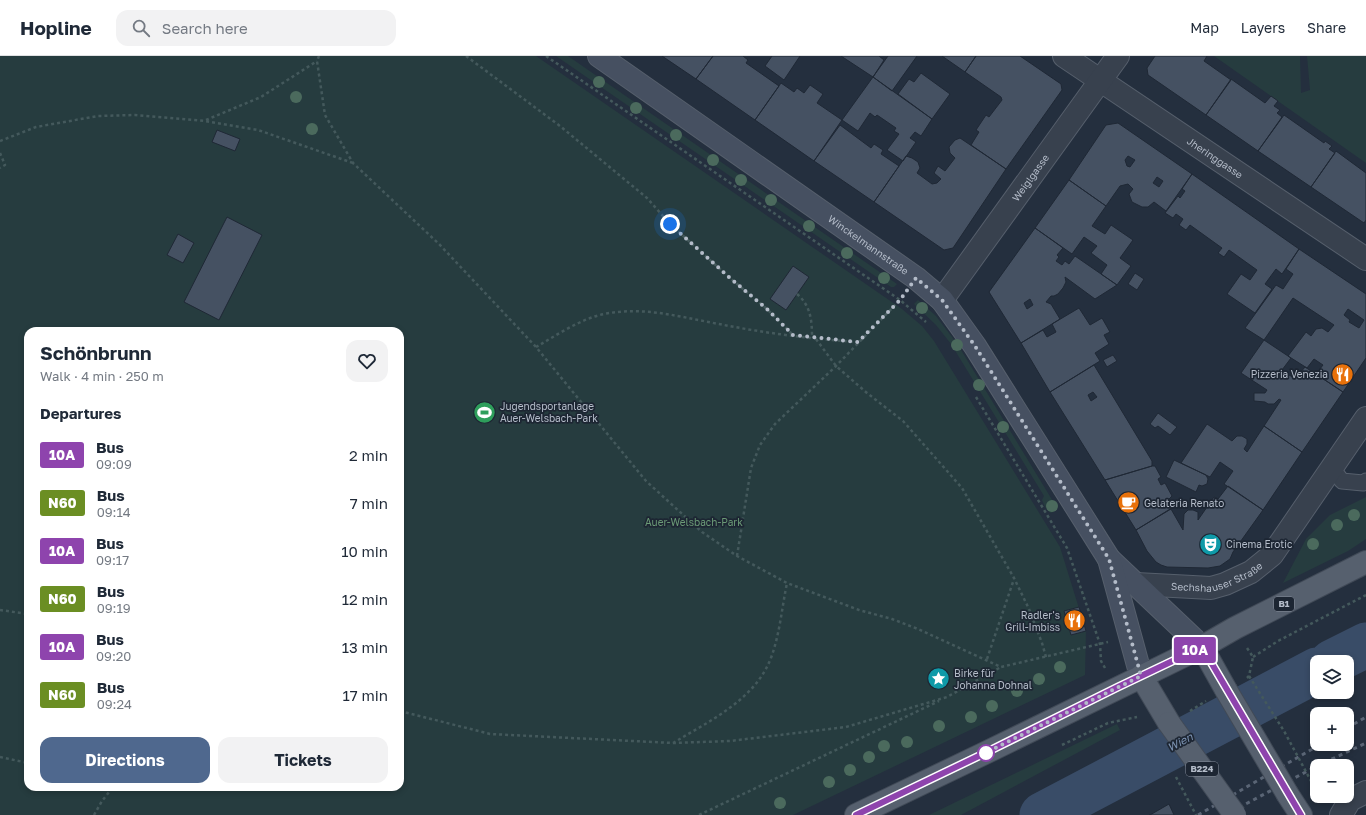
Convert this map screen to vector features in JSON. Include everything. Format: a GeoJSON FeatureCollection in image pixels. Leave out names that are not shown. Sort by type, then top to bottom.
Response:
{"type":"FeatureCollection","features":[{"type":"Feature","properties":{"kind":"main road","name":"Winckelmannstraße"},"geometry":{"type":"LineString","coordinates":[[599,56],[916,278],[942,300],[975,346],[1109,559],[1202,647]]}},
{"type":"Feature","properties":{"kind":"main road","name":"Winckelmannstraße"},"geometry":{"type":"LineString","coordinates":[[1109,559],[1141,676]]}},
{"type":"Feature","properties":{"kind":"main road","name":"B1"},"geometry":{"type":"LineString","coordinates":[[856,815],[1202,647],[1235,628],[1366,562]]}},
{"type":"Feature","properties":{"kind":"main road"},"geometry":{"type":"LineString","coordinates":[[1202,647],[1301,815]]}},
{"type":"Feature","properties":{"kind":"main road","name":"B224"},"geometry":{"type":"LineString","coordinates":[[1141,676],[1165,716],[1235,815]]}},
{"type":"Feature","properties":{"kind":"street","name":"Jheringgasse"},"geometry":{"type":"LineString","coordinates":[[1064,56],[1366,259]]}},
{"type":"Feature","properties":{"kind":"street","name":"Weiglgasse"},"geometry":{"type":"LineString","coordinates":[[942,300],[1118,56]]}},
{"type":"Feature","properties":{"kind":"street","name":"Sechshauser Straße"},"geometry":{"type":"LineString","coordinates":[[1136,584],[1211,588],[1251,572],[1272,554],[1366,418]]}},
{"type":"Feature","properties":{"kind":"street"},"geometry":{"type":"LineString","coordinates":[[1341,815],[1350,800],[1366,792]]}},
{"type":"Feature","properties":{"kind":"lane"},"geometry":{"type":"LineString","coordinates":[[1332,468],[1342,481],[1366,481]]}},
{"type":"Feature","properties":{"kind":"path"},"geometry":{"type":"LineString","coordinates":[[205,121],[261,98],[317,61],[320,56]]}},
{"type":"Feature","properties":{"kind":"path"},"geometry":{"type":"LineString","coordinates":[[466,56],[560,126],[623,177],[647,198],[670,224],[767,309],[793,335]]}},
{"type":"Feature","properties":{"kind":"path"},"geometry":{"type":"LineString","coordinates":[[546,56],[900,300],[931,327]]}},
{"type":"Feature","properties":{"kind":"path"},"geometry":{"type":"LineString","coordinates":[[317,61],[325,115],[353,163],[439,244],[536,347],[646,481],[702,532],[737,556],[787,583],[860,610],[899,622],[987,659],[1001,667]]}},
{"type":"Feature","properties":{"kind":"path"},"geometry":{"type":"LineString","coordinates":[[0,141],[36,127],[98,116],[135,115],[205,121],[258,130],[353,163]]}},
{"type":"Feature","properties":{"kind":"path"},"geometry":{"type":"LineString","coordinates":[[0,154],[5,164],[0,168]]}},
{"type":"Feature","properties":{"kind":"path"},"geometry":{"type":"LineString","coordinates":[[737,556],[751,468],[760,445],[775,424],[836,366],[900,300],[916,278]]}},
{"type":"Feature","properties":{"kind":"path"},"geometry":{"type":"LineString","coordinates":[[797,294],[805,301],[808,308],[812,324],[812,338]]}},
{"type":"Feature","properties":{"kind":"path"},"geometry":{"type":"LineString","coordinates":[[536,347],[579,323],[603,314],[630,310],[666,313],[719,324],[816,339],[858,342]]}},
{"type":"Feature","properties":{"kind":"path"},"geometry":{"type":"LineString","coordinates":[[816,339],[836,366],[903,421],[962,488],[1014,578],[1029,609],[1046,657]]}},
{"type":"Feature","properties":{"kind":"path"},"geometry":{"type":"LineString","coordinates":[[699,815],[947,697],[1001,667],[1100,644],[1067,548],[973,391]]}},
{"type":"Feature","properties":{"kind":"path"},"geometry":{"type":"LineString","coordinates":[[987,659],[1014,578]]}},
{"type":"Feature","properties":{"kind":"path"},"geometry":{"type":"LineString","coordinates":[[673,743],[728,710],[754,687],[761,678],[772,656],[778,633],[787,583]]}},
{"type":"Feature","properties":{"kind":"path"},"geometry":{"type":"LineString","coordinates":[[1310,779],[1284,731],[1249,676],[1252,657],[1278,640],[1366,595]]}},
{"type":"Feature","properties":{"kind":"path"},"geometry":{"type":"LineString","coordinates":[[0,610],[24,613]]}},
{"type":"Feature","properties":{"kind":"path"},"geometry":{"type":"LineString","coordinates":[[1165,716],[1223,684],[1249,676]]}},
{"type":"Feature","properties":{"kind":"path"},"geometry":{"type":"LineString","coordinates":[[404,712],[490,734],[673,743],[730,741],[846,727],[947,697]]}},
{"type":"Feature","properties":{"kind":"path"},"geometry":{"type":"LineString","coordinates":[[1058,746],[1108,723],[1136,717],[1140,719]]}},
{"type":"Feature","properties":{"kind":"path"},"geometry":{"type":"LineString","coordinates":[[0,757],[24,762]]}},
{"type":"Feature","properties":{"kind":"path"},"geometry":{"type":"LineString","coordinates":[[94,815],[110,791]]}},
{"type":"Feature","properties":{"kind":"green space","name":"Auer-Welsbach-Park"},"geometry":{"type":"Polygon","coordinates":[[[0,56],[536,56],[902,309],[922,326],[934,341],[1060,547],[1086,631],[1085,675],[793,815],[0,815],[0,56]]]}},
{"type":"Feature","properties":{"kind":"green space"},"geometry":{"type":"Polygon","coordinates":[[[556,56],[568,56],[897,284],[894,287],[891,287],[556,56]]]}},
{"type":"Feature","properties":{"kind":"green space"},"geometry":{"type":"Polygon","coordinates":[[[1214,56],[1300,56],[1301,93],[1310,90],[1307,56],[1366,56],[1366,163],[1214,56]]]}},
{"type":"Feature","properties":{"kind":"green space"},"geometry":{"type":"Polygon","coordinates":[[[918,300],[936,316],[958,345],[1054,503],[1057,509],[1051,513],[1046,509],[1042,500],[1044,496],[951,344],[936,325],[914,304],[918,300]]]}},
{"type":"Feature","properties":{"kind":"green space"},"geometry":{"type":"Polygon","coordinates":[[[1366,497],[1366,539],[1348,551],[1283,583],[1306,539],[1330,515],[1366,497]]]}},
{"type":"Feature","properties":{"kind":"green space"},"geometry":{"type":"Polygon","coordinates":[[[1117,724],[1120,730],[961,815],[929,815],[1117,724]]]}},
{"type":"Feature","properties":{"kind":"building"},"geometry":{"type":"Polygon","coordinates":[[[662,56],[713,56],[696,79],[662,56]]]}},
{"type":"Feature","properties":{"kind":"building"},"geometry":{"type":"Polygon","coordinates":[[[713,56],[743,56],[748,60],[746,63],[779,86],[755,120],[696,79],[713,56]]]}},
{"type":"Feature","properties":{"kind":"building"},"geometry":{"type":"Polygon","coordinates":[[[772,56],[800,56],[784,80],[765,66],[772,56]]]}},
{"type":"Feature","properties":{"kind":"building"},"geometry":{"type":"Polygon","coordinates":[[[841,56],[879,56],[884,60],[873,77],[841,56]]]}},
{"type":"Feature","properties":{"kind":"building"},"geometry":{"type":"Polygon","coordinates":[[[888,56],[917,56],[892,91],[873,77],[888,56]]]}},
{"type":"Feature","properties":{"kind":"building"},"geometry":{"type":"Polygon","coordinates":[[[942,56],[976,56],[965,72],[942,56]]]}},
{"type":"Feature","properties":{"kind":"building"},"geometry":{"type":"Polygon","coordinates":[[[976,56],[1020,56],[1061,84],[1062,90],[1006,169],[971,145],[979,132],[976,130],[986,115],[989,117],[1002,100],[1001,97],[965,72],[976,56]]]}},
{"type":"Feature","properties":{"kind":"building"},"geometry":{"type":"Polygon","coordinates":[[[1155,56],[1207,56],[1204,61],[1231,80],[1206,115],[1148,75],[1147,68],[1155,56]]]}},
{"type":"Feature","properties":{"kind":"building"},"geometry":{"type":"Polygon","coordinates":[[[921,73],[950,94],[932,119],[898,94],[909,79],[914,82],[921,73]]]}},
{"type":"Feature","properties":{"kind":"building"},"geometry":{"type":"Polygon","coordinates":[[[873,77],[932,119],[921,136],[915,132],[910,138],[916,142],[903,161],[887,150],[899,134],[894,131],[896,128],[877,115],[875,117],[870,113],[858,131],[842,120],[873,77]]]}},
{"type":"Feature","properties":{"kind":"building"},"geometry":{"type":"Polygon","coordinates":[[[1231,79],[1265,103],[1271,96],[1278,101],[1274,106],[1280,110],[1277,113],[1282,117],[1258,151],[1206,115],[1231,79]]]}},
{"type":"Feature","properties":{"kind":"building"},"geometry":{"type":"Polygon","coordinates":[[[781,83],[794,92],[797,88],[804,93],[810,85],[823,94],[817,103],[842,120],[814,161],[755,120],[781,83]]]}},
{"type":"Feature","properties":{"kind":"building"},"geometry":{"type":"Polygon","coordinates":[[[1284,115],[1324,143],[1325,141],[1332,146],[1329,149],[1335,153],[1311,187],[1258,151],[1284,115]]]}},
{"type":"Feature","properties":{"kind":"building"},"geometry":{"type":"Polygon","coordinates":[[[1118,123],[1192,174],[1166,211],[1154,202],[1148,207],[1142,207],[1132,202],[1129,194],[1133,189],[1128,184],[1120,186],[1106,206],[1069,180],[1106,125],[1118,123]],[[1128,156],[1125,160],[1127,166],[1130,167],[1135,160],[1128,156]],[[1157,177],[1153,183],[1159,187],[1163,181],[1157,177]]]}},
{"type":"Feature","properties":{"kind":"building"},"geometry":{"type":"Polygon","coordinates":[[[840,125],[871,148],[874,144],[883,150],[881,154],[899,166],[874,202],[814,161],[840,125]]]}},
{"type":"Feature","properties":{"kind":"building"},"geometry":{"type":"Polygon","coordinates":[[[217,130],[240,139],[235,151],[212,142],[217,130]]]}},
{"type":"Feature","properties":{"kind":"building"},"geometry":{"type":"Polygon","coordinates":[[[960,138],[1006,169],[953,248],[944,250],[874,202],[906,156],[918,162],[920,168],[917,173],[932,184],[937,183],[941,179],[934,173],[938,166],[945,171],[955,158],[950,153],[949,147],[955,140],[960,138]]]}},
{"type":"Feature","properties":{"kind":"building"},"geometry":{"type":"Polygon","coordinates":[[[1336,151],[1366,173],[1366,220],[1364,223],[1311,187],[1336,151]]]}},
{"type":"Feature","properties":{"kind":"building"},"geometry":{"type":"Polygon","coordinates":[[[1192,174],[1299,249],[1282,274],[1276,269],[1265,284],[1272,289],[1255,313],[1227,294],[1241,274],[1250,280],[1257,270],[1229,250],[1224,257],[1218,253],[1222,248],[1190,225],[1186,230],[1179,225],[1183,219],[1176,214],[1173,218],[1165,213],[1178,196],[1180,198],[1185,191],[1182,189],[1192,174]]]}},
{"type":"Feature","properties":{"kind":"building"},"geometry":{"type":"Polygon","coordinates":[[[1069,180],[1106,206],[1092,226],[1105,234],[1111,225],[1133,240],[1120,258],[1131,266],[1117,285],[1101,274],[1107,265],[1091,253],[1097,246],[1084,237],[1072,254],[1035,228],[1069,180]]]}},
{"type":"Feature","properties":{"kind":"building"},"geometry":{"type":"Polygon","coordinates":[[[227,217],[262,235],[219,320],[184,302],[227,217]]]}},
{"type":"Feature","properties":{"kind":"building"},"geometry":{"type":"Polygon","coordinates":[[[1035,228],[1063,248],[1057,255],[1059,257],[1056,261],[1062,265],[1065,261],[1069,264],[1075,256],[1117,285],[1095,299],[1065,277],[1066,282],[1063,288],[1058,294],[1051,296],[1046,302],[1051,304],[1060,319],[1021,343],[989,292],[1035,228]],[[1030,299],[1024,303],[1027,309],[1033,305],[1030,299]]]}},
{"type":"Feature","properties":{"kind":"building"},"geometry":{"type":"Polygon","coordinates":[[[178,234],[194,243],[183,263],[167,255],[178,234]]]}},
{"type":"Feature","properties":{"kind":"building"},"geometry":{"type":"Polygon","coordinates":[[[1299,249],[1366,294],[1366,358],[1343,392],[1316,374],[1323,365],[1314,359],[1307,368],[1288,356],[1306,332],[1311,336],[1316,329],[1322,328],[1328,332],[1334,325],[1293,298],[1264,340],[1245,328],[1276,285],[1283,289],[1293,274],[1286,269],[1299,249]],[[1348,309],[1344,315],[1350,320],[1349,322],[1359,328],[1364,320],[1348,309]]]}},
{"type":"Feature","properties":{"kind":"building"},"geometry":{"type":"Polygon","coordinates":[[[793,266],[809,277],[786,310],[770,299],[793,266]]]}},
{"type":"Feature","properties":{"kind":"building"},"geometry":{"type":"Polygon","coordinates":[[[1135,273],[1144,279],[1137,290],[1128,284],[1135,273]]]}},
{"type":"Feature","properties":{"kind":"building"},"geometry":{"type":"Polygon","coordinates":[[[1079,308],[1090,325],[1102,318],[1110,332],[1104,335],[1109,344],[1095,353],[1100,361],[1050,392],[1021,343],[1043,330],[1047,337],[1056,332],[1052,324],[1079,308]]]}},
{"type":"Feature","properties":{"kind":"building"},"geometry":{"type":"Polygon","coordinates":[[[1264,340],[1291,358],[1282,370],[1295,379],[1305,367],[1343,392],[1302,452],[1264,426],[1281,400],[1279,399],[1274,404],[1254,401],[1254,393],[1265,393],[1267,390],[1241,373],[1264,340]]]}},
{"type":"Feature","properties":{"kind":"building"},"geometry":{"type":"Polygon","coordinates":[[[1113,355],[1117,361],[1107,367],[1103,360],[1113,355]]]}},
{"type":"Feature","properties":{"kind":"building"},"geometry":{"type":"Polygon","coordinates":[[[1094,365],[1152,461],[1152,466],[1105,480],[1050,392],[1094,365]],[[1093,392],[1088,395],[1091,401],[1097,397],[1093,392]]]}},
{"type":"Feature","properties":{"kind":"building"},"geometry":{"type":"Polygon","coordinates":[[[1158,413],[1177,427],[1170,435],[1158,426],[1155,428],[1150,424],[1158,413]]]}},
{"type":"Feature","properties":{"kind":"building"},"geometry":{"type":"Polygon","coordinates":[[[1207,424],[1232,441],[1237,436],[1242,436],[1247,439],[1247,444],[1244,449],[1247,452],[1264,426],[1302,452],[1263,510],[1224,484],[1233,471],[1220,462],[1210,477],[1181,463],[1207,424]]]}},
{"type":"Feature","properties":{"kind":"building"},"geometry":{"type":"Polygon","coordinates":[[[1174,460],[1206,475],[1208,479],[1207,484],[1202,486],[1199,485],[1196,492],[1166,477],[1174,460]]]}},
{"type":"Feature","properties":{"kind":"building"},"geometry":{"type":"Polygon","coordinates":[[[1155,466],[1161,477],[1158,479],[1161,485],[1165,483],[1172,496],[1169,499],[1175,506],[1136,530],[1105,480],[1155,466]]]}},
{"type":"Feature","properties":{"kind":"building"},"geometry":{"type":"Polygon","coordinates":[[[1228,486],[1263,510],[1233,552],[1230,559],[1220,566],[1208,568],[1167,567],[1156,562],[1147,551],[1136,530],[1171,509],[1183,530],[1184,514],[1188,510],[1198,512],[1198,520],[1214,497],[1218,499],[1228,486]]]}},
{"type":"Feature","properties":{"kind":"building","name":"Radler's Grill-Imbiss"},"geometry":{"type":"Polygon","coordinates":[[[1079,607],[1086,631],[1071,635],[1064,611],[1079,607]]]}},
{"type":"Feature","properties":{"kind":"building"},"geometry":{"type":"Polygon","coordinates":[[[1169,804],[1174,815],[1150,815],[1169,804]]]}},
{"type":"Feature","properties":{"kind":"waterway","name":"Wien"},"geometry":{"type":"LineString","coordinates":[[1346,655],[1366,645]]}},
{"type":"Feature","properties":{"kind":"waterway","name":"Wien"},"geometry":{"type":"LineString","coordinates":[[1042,815],[1310,674]]}},
{"type":"Feature","properties":{"kind":"railway"},"geometry":{"type":"LineString","coordinates":[[1354,724],[1366,717]]}},
{"type":"Feature","properties":{"kind":"railway"},"geometry":{"type":"LineString","coordinates":[[1332,759],[1366,743]]}},
{"type":"Feature","properties":{"kind":"railway"},"geometry":{"type":"LineString","coordinates":[[1198,815],[1310,750]]}},
{"type":"Feature","properties":{"kind":"railway"},"geometry":{"type":"LineString","coordinates":[[1225,815],[1310,770]]}},
{"type":"Feature","properties":{"kind":"bus line","name":"10A"},"geometry":{"type":"LineString","coordinates":[[856,815],[1202,647],[1301,815]]}},
{"type":"Feature","properties":{"kind":"place","name":"Pizzeria Venezia"},"geometry":{"type":"Point","coordinates":[1343,374]}},
{"type":"Feature","properties":{"kind":"place","name":"Jugendsportanlage Auer-Welsbach-Park"},"geometry":{"type":"Point","coordinates":[485,412]}},
{"type":"Feature","properties":{"kind":"place","name":"Gelateria Renato"},"geometry":{"type":"Point","coordinates":[1128,503]}},
{"type":"Feature","properties":{"kind":"place","name":"Cinema Erotic"},"geometry":{"type":"Point","coordinates":[1210,544]}},
{"type":"Feature","properties":{"kind":"place","name":"Radler's Grill-Imbiss"},"geometry":{"type":"Point","coordinates":[1075,621]}},
{"type":"Feature","properties":{"kind":"place","name":"Birke für Johanna Dohnal"},"geometry":{"type":"Point","coordinates":[939,679]}},
{"type":"Feature","properties":{"kind":"route"},"geometry":{"type":"LineString","coordinates":[[670,224],[767,309],[793,335],[816,339],[858,342],[900,300],[916,278],[942,300],[975,346],[1109,559],[1141,676],[983,754],[986,753]]}}]}
